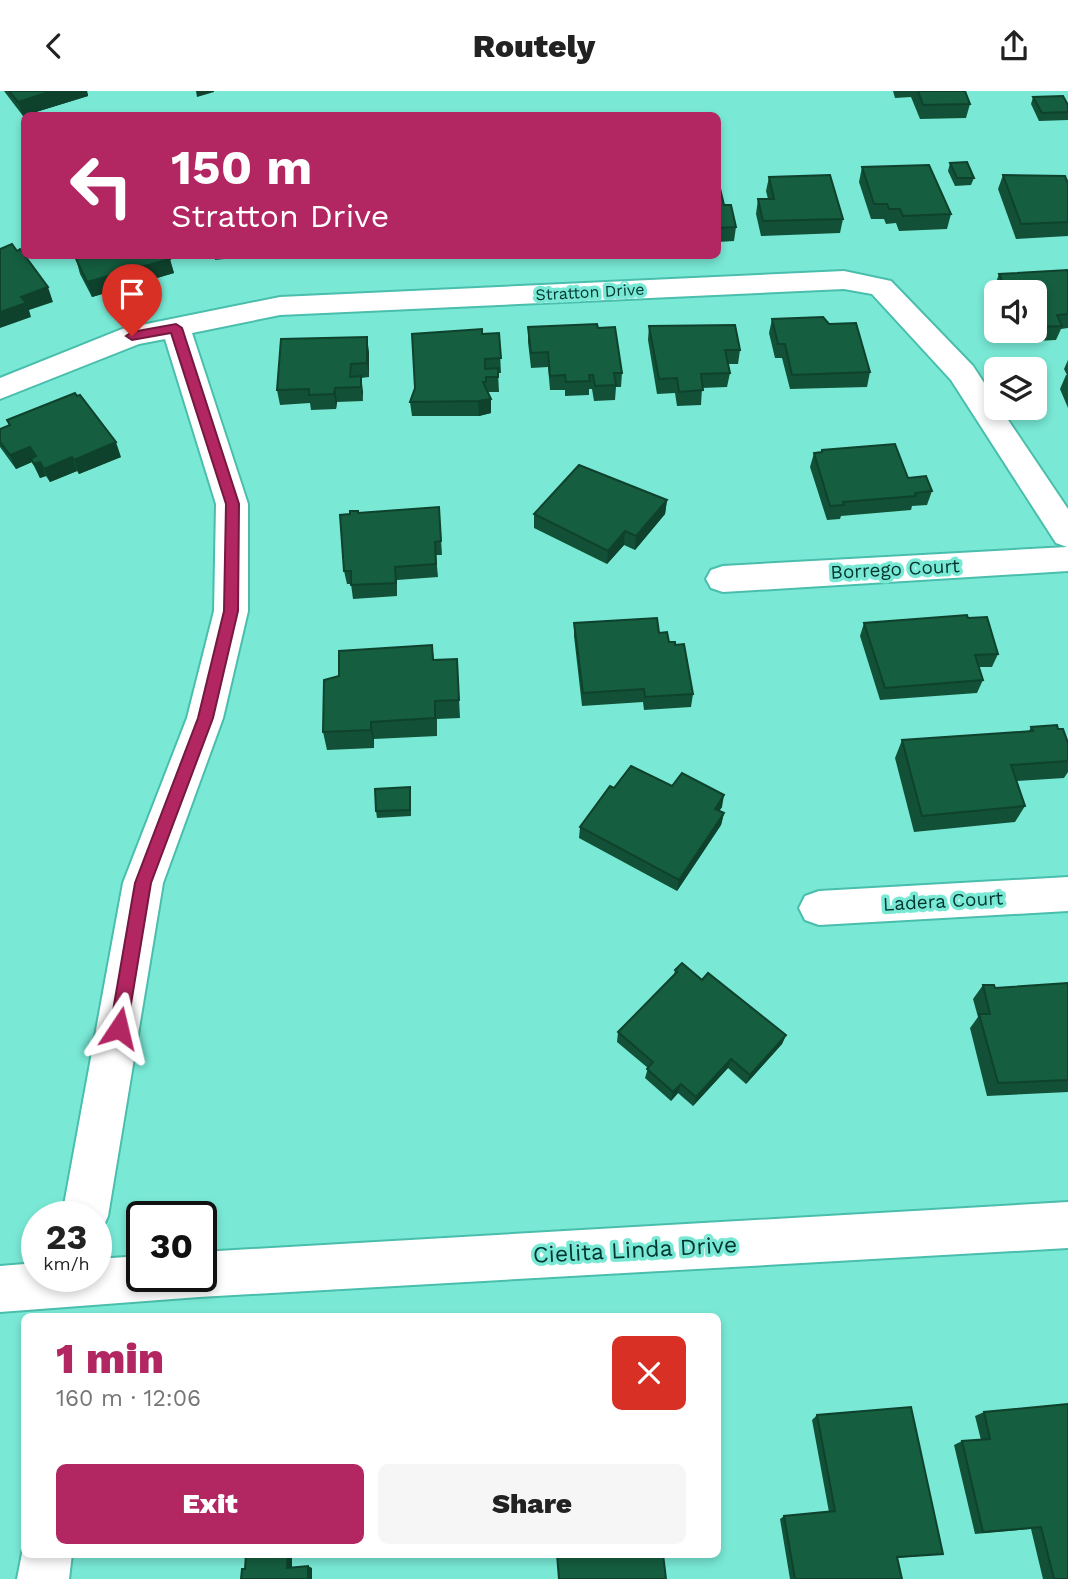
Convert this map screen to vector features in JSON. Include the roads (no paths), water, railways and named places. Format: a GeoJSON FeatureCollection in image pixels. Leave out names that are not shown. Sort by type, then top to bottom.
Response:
{"type":"FeatureCollection","features":[{"type":"Feature","properties":{"kind":"street","name":"Stratton Drive"},"geometry":{"type":"LineString","coordinates":[[0,389],[132,336],[281,306],[844,280],[881,287],[962,373],[1068,535]]}},
{"type":"Feature","properties":{"kind":"street"},"geometry":{"type":"LineString","coordinates":[[88,1201],[143,883],[205,718],[231,611],[232,504],[176,328]]}},
{"type":"Feature","properties":{"kind":"street","name":"Borrego Court"},"geometry":{"type":"LineString","coordinates":[[723,579],[1068,559]]}},
{"type":"Feature","properties":{"kind":"street","name":"Ladera Court"},"geometry":{"type":"LineString","coordinates":[[819,908],[1068,894]]}},
{"type":"Feature","properties":{"kind":"street","name":"Cielita Linda Drive"},"geometry":{"type":"LineString","coordinates":[[217,1274],[1068,1225]]}},
{"type":"Feature","properties":{"kind":"street"},"geometry":{"type":"LineString","coordinates":[[0,1289],[21,1290]]}},
{"type":"Feature","properties":{"kind":"street"},"geometry":{"type":"LineString","coordinates":[[43,1579],[46,1558]]}}]}
